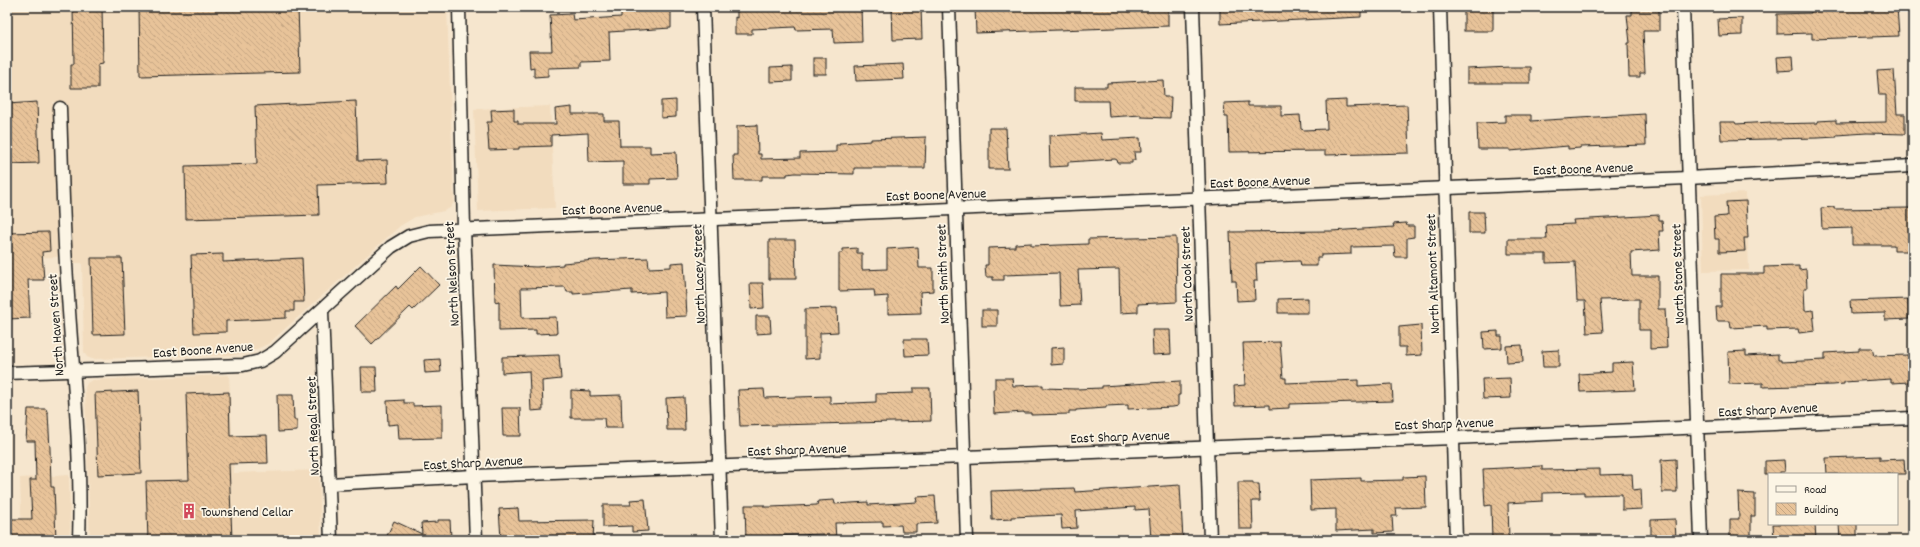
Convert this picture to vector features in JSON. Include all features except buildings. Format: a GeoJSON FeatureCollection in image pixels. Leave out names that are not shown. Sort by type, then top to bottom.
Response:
{"type":"FeatureCollection","features":[{"type":"Feature","properties":{"kind":"street","name":"North Nelson Street"},"geometry":{"type":"LineString","coordinates":[[458,7],[464,229],[476,540]]}},
{"type":"Feature","properties":{"kind":"street","name":"North Lacey Street"},"geometry":{"type":"LineString","coordinates":[[703,7],[722,540]]}},
{"type":"Feature","properties":{"kind":"street","name":"North Smith Street"},"geometry":{"type":"LineString","coordinates":[[949,7],[954,209],[967,540]]}},
{"type":"Feature","properties":{"kind":"street","name":"North Cook Street"},"geometry":{"type":"LineString","coordinates":[[1193,7],[1210,540]]}},
{"type":"Feature","properties":{"kind":"street","name":"North Altamont Street"},"geometry":{"type":"LineString","coordinates":[[1440,7],[1444,189],[1456,540]]}},
{"type":"Feature","properties":{"kind":"street","name":"North Stone Street"},"geometry":{"type":"LineString","coordinates":[[1684,7],[1688,178],[1701,540]]}},
{"type":"Feature","properties":{"kind":"street","name":"North Haven Street"},"geometry":{"type":"LineString","coordinates":[[60,108],[66,279],[74,371],[79,540]]}},
{"type":"Feature","properties":{"kind":"street","name":"East Boone Avenue"},"geometry":{"type":"LineString","coordinates":[[7,373],[243,365],[260,361],[275,352],[322,312],[391,247],[417,233],[430,231],[711,218],[1444,189],[1913,166]]}},
{"type":"Feature","properties":{"kind":"street","name":"North Regal Street"},"geometry":{"type":"LineString","coordinates":[[322,312],[331,540]]}},
{"type":"Feature","properties":{"kind":"street","name":"East Sharp Avenue"},"geometry":{"type":"LineString","coordinates":[[329,484],[474,476],[1207,448],[1913,418]]}},
{"type":"Feature","properties":{"kind":"shaded area"},"geometry":{"type":"Polygon","coordinates":[[[7,7],[447,7],[454,202],[450,208],[444,211],[415,217],[400,226],[268,344],[252,351],[234,355],[92,359],[87,357],[84,352],[82,263],[71,263],[66,102],[53,102],[59,257],[7,258],[7,7]]]}},
{"type":"Feature","properties":{"kind":"shaded area"},"geometry":{"type":"Polygon","coordinates":[[[550,106],[555,208],[478,211],[474,109],[550,106]]]}},
{"type":"Feature","properties":{"kind":"shaded area"},"geometry":{"type":"Polygon","coordinates":[[[1746,193],[1749,270],[1703,271],[1701,195],[1746,193]]]}},
{"type":"Feature","properties":{"kind":"shaded area"},"geometry":{"type":"Polygon","coordinates":[[[229,375],[234,473],[319,470],[321,540],[90,540],[85,388],[87,383],[92,380],[229,375]]]}},
{"type":"Feature","properties":{"kind":"shaded area"},"geometry":{"type":"Polygon","coordinates":[[[69,475],[69,540],[22,540],[20,478],[69,475]]]}},
{"type":"Feature","properties":{"kind":"place","name":"Townshend Cellar"},"geometry":{"type":"Point","coordinates":[189,511]}}]}
